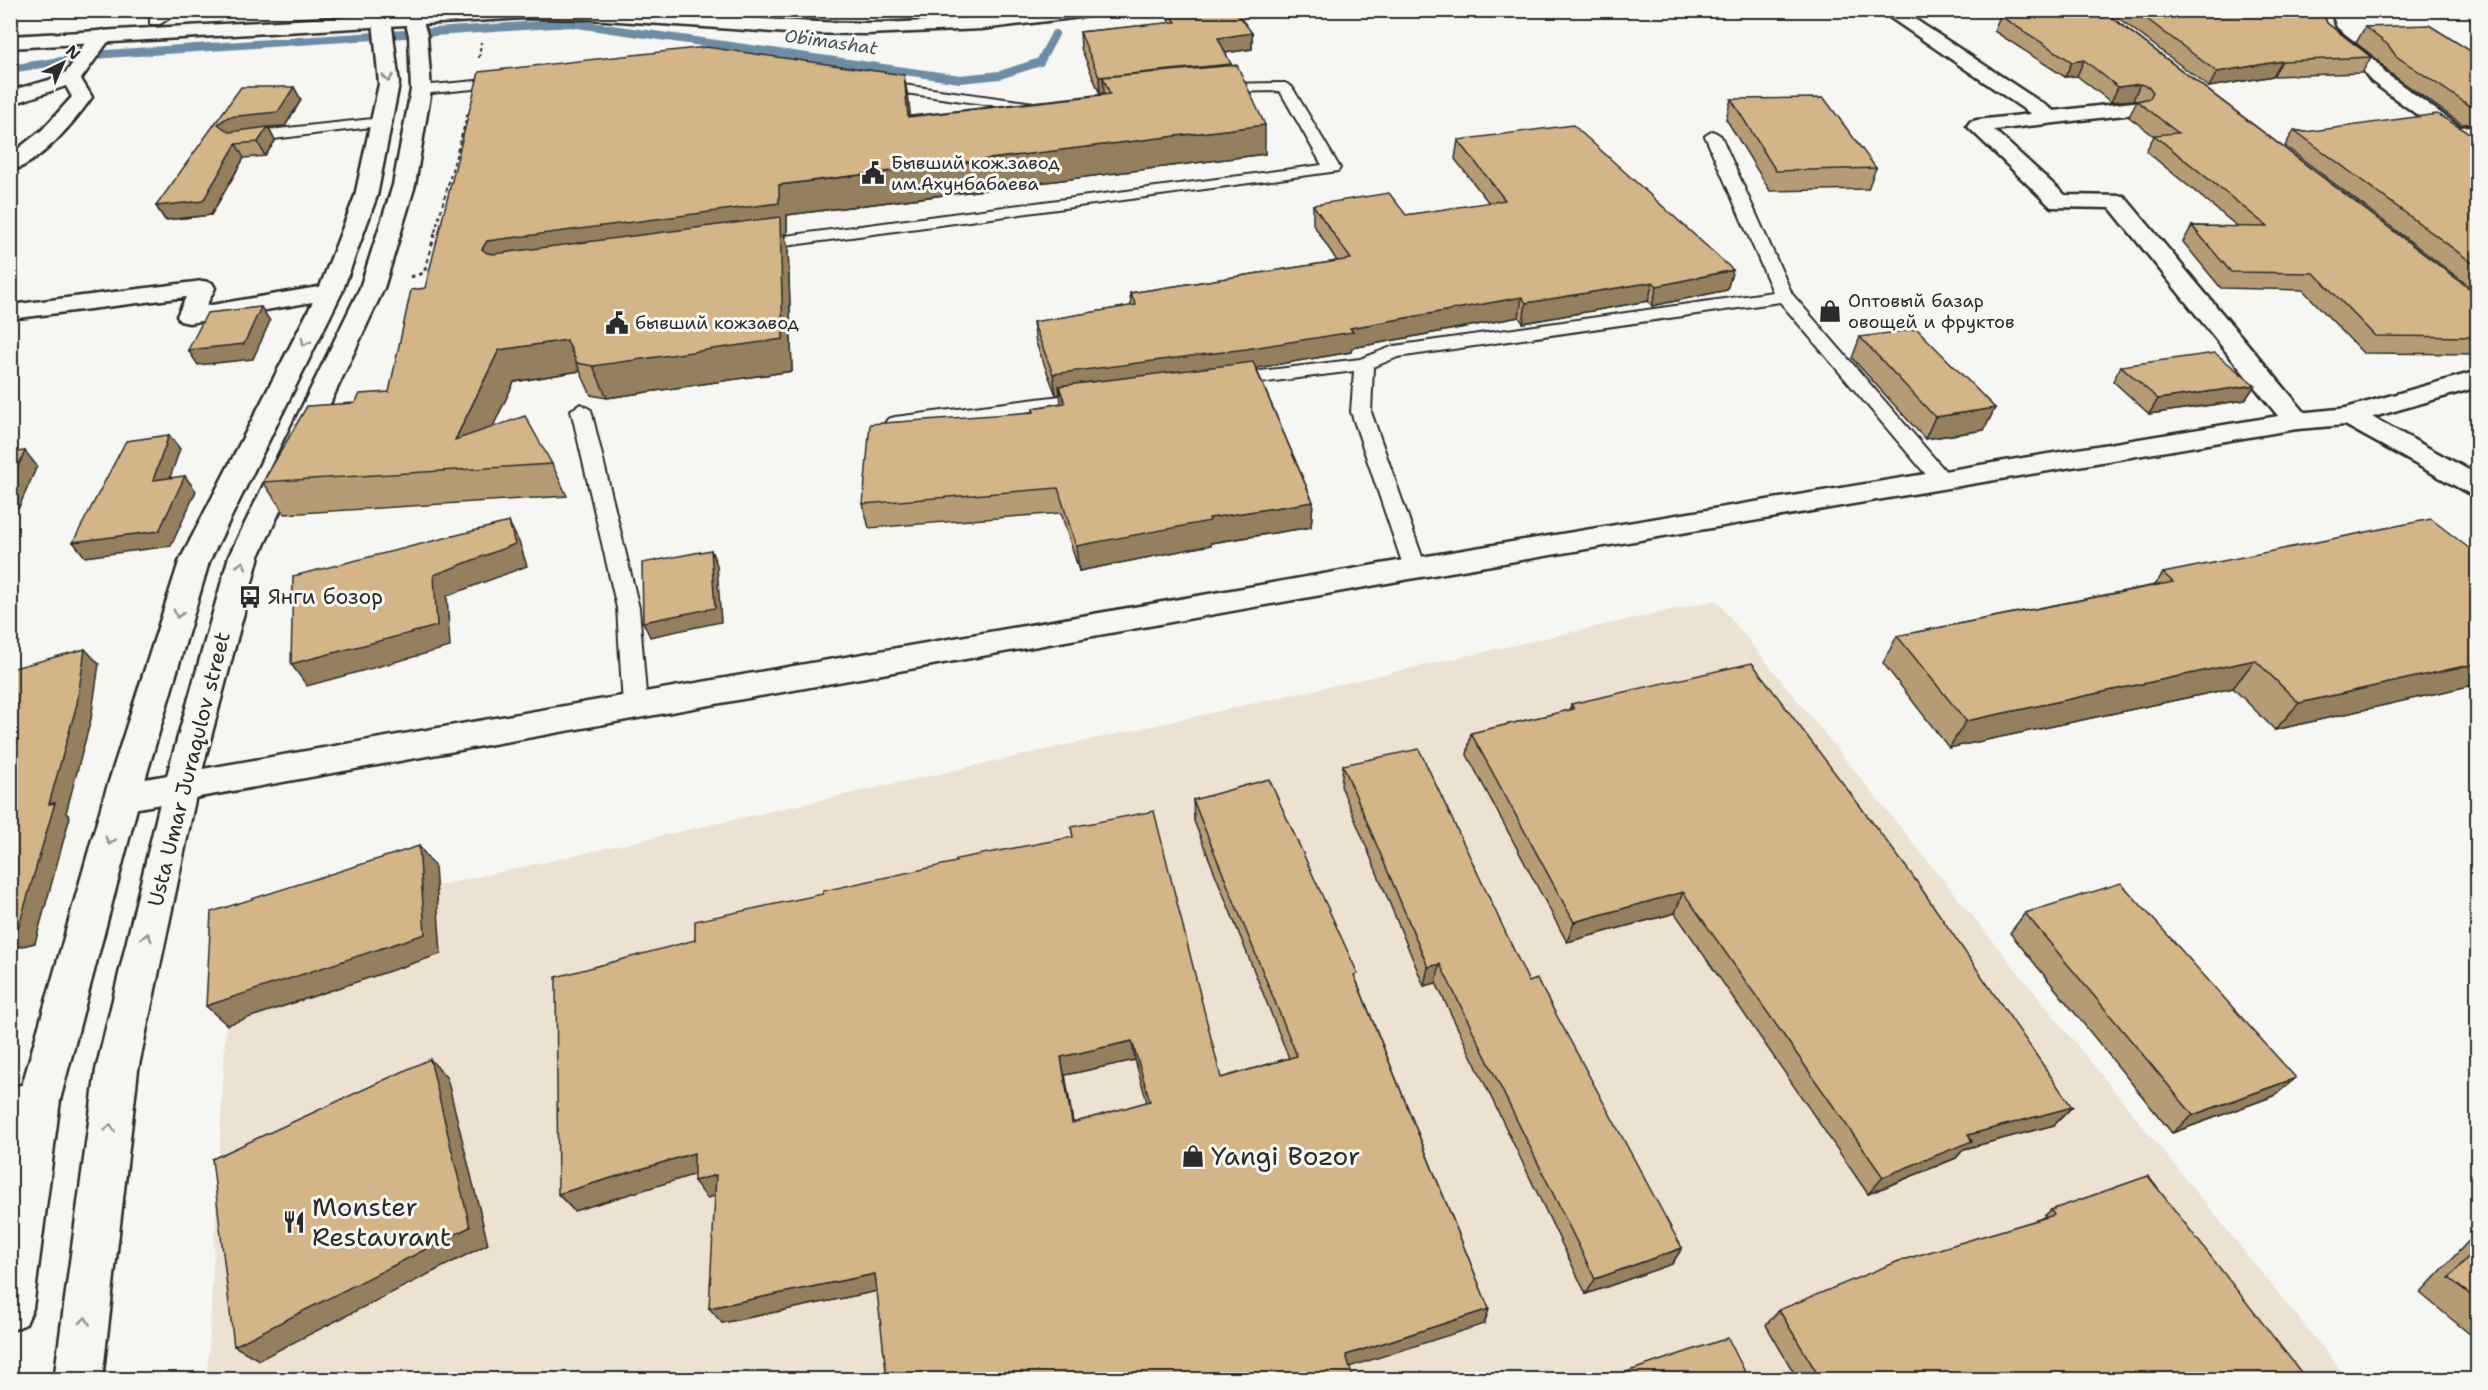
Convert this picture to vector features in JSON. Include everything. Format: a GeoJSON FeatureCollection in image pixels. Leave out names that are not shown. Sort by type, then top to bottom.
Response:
{"type":"FeatureCollection","features":[{"type":"Feature","properties":{"kind":"main road"},"geometry":{"type":"LineString","coordinates":[[10,29],[335,10]]}},
{"type":"Feature","properties":{"kind":"main road"},"geometry":{"type":"LineString","coordinates":[[769,10],[856,15],[973,10]]}},
{"type":"Feature","properties":{"kind":"main road"},"geometry":{"type":"LineString","coordinates":[[10,42],[381,15],[593,13],[858,29],[1011,21],[1097,10]]}},
{"type":"Feature","properties":{"kind":"main road"},"geometry":{"type":"LineString","coordinates":[[1888,10],[2051,118]]}},
{"type":"Feature","properties":{"kind":"main road"},"geometry":{"type":"LineString","coordinates":[[2319,10],[2327,32],[2370,66],[2378,77],[2456,134],[2478,132]]}},
{"type":"Feature","properties":{"kind":"main road","name":"Usta Umar Juraqulov street"},"geometry":{"type":"LineString","coordinates":[[78,1380],[117,1070],[181,786],[244,556],[372,288],[404,185],[421,90],[415,14]]}},
{"type":"Feature","properties":{"kind":"main road"},"geometry":{"type":"LineString","coordinates":[[10,1308],[25,1104],[194,562],[330,292],[366,196],[389,84],[381,15]]}},
{"type":"Feature","properties":{"kind":"main road"},"geometry":{"type":"LineString","coordinates":[[10,99],[73,75],[89,51],[104,36]]}},
{"type":"Feature","properties":{"kind":"main road"},"geometry":{"type":"LineString","coordinates":[[10,165],[35,150],[58,129],[82,97],[73,75]]}},
{"type":"Feature","properties":{"kind":"main road"},"geometry":{"type":"LineString","coordinates":[[2133,108],[1977,126],[2059,202],[2116,201],[2296,421]]}},
{"type":"Feature","properties":{"kind":"main road"},"geometry":{"type":"LineString","coordinates":[[10,312],[203,288],[189,316],[330,292]]}},
{"type":"Feature","properties":{"kind":"main road"},"geometry":{"type":"LineString","coordinates":[[122,797],[1416,568],[2296,421],[2349,416],[2478,379]]}},
{"type":"Feature","properties":{"kind":"main road"},"geometry":{"type":"LineString","coordinates":[[2349,416],[2478,487]]}},
{"type":"Feature","properties":{"kind":"lane"},"geometry":{"type":"LineString","coordinates":[[156,21],[176,10]]}},
{"type":"Feature","properties":{"kind":"lane"},"geometry":{"type":"LineString","coordinates":[[421,90],[521,81]]}},
{"type":"Feature","properties":{"kind":"lane"},"geometry":{"type":"LineString","coordinates":[[860,83],[1034,107],[1069,104]]}},
{"type":"Feature","properties":{"kind":"lane"},"geometry":{"type":"LineString","coordinates":[[743,247],[1332,168],[1285,87],[1203,90]]}},
{"type":"Feature","properties":{"kind":"lane"},"geometry":{"type":"LineString","coordinates":[[236,138],[382,122]]}},
{"type":"Feature","properties":{"kind":"lane"},"geometry":{"type":"LineString","coordinates":[[1713,136],[1784,296],[1941,479]]}},
{"type":"Feature","properties":{"kind":"lane"},"geometry":{"type":"LineString","coordinates":[[1212,383],[1364,364],[1395,352],[1784,296]]}},
{"type":"Feature","properties":{"kind":"lane"},"geometry":{"type":"LineString","coordinates":[[1364,364],[1361,412],[1416,568]]}},
{"type":"Feature","properties":{"kind":"lane"},"geometry":{"type":"LineString","coordinates":[[895,423],[1106,397]]}},
{"type":"Feature","properties":{"kind":"lane"},"geometry":{"type":"LineString","coordinates":[[581,410],[628,608],[635,706]]}},
{"type":"Feature","properties":{"kind":"path"},"geometry":{"type":"LineString","coordinates":[[372,288],[424,273],[475,85],[482,38]]}},
{"type":"Feature","properties":{"kind":"shaded area","name":"Yangi Bozor"},"geometry":{"type":"Polygon","coordinates":[[[1716,600],[2348,1379],[207,1380],[231,932],[1716,600]]]}},
{"type":"Feature","properties":{"kind":"building"},"geometry":{"type":"Polygon","coordinates":[[[1235,10],[1252,33],[1218,38],[1231,64],[1099,77],[1080,32],[1176,22],[1168,11],[1235,10]]]}},
{"type":"Feature","properties":{"kind":"building"},"geometry":{"type":"Polygon","coordinates":[[[2044,10],[2106,10],[2107,14],[2478,295],[2478,337],[2375,336],[2314,273],[2231,272],[2192,226],[2268,227],[2154,135],[2178,133],[2137,101],[2150,98],[2153,92],[2149,87],[2140,84],[2118,87],[2084,60],[2072,62],[2000,16],[2044,10]]]}},
{"type":"Feature","properties":{"kind":"building"},"geometry":{"type":"Polygon","coordinates":[[[2135,10],[2322,10],[2327,23],[2371,57],[2282,61],[2217,72],[2135,10]]]}},
{"type":"Feature","properties":{"kind":"building"},"geometry":{"type":"Polygon","coordinates":[[[2429,25],[2472,52],[2478,51],[2478,108],[2473,108],[2396,56],[2388,45],[2365,27],[2429,25]]]}},
{"type":"Feature","properties":{"kind":"building"},"geometry":{"type":"Polygon","coordinates":[[[706,47],[904,75],[908,117],[1110,94],[1103,77],[1237,65],[1265,125],[779,185],[779,203],[487,241],[482,249],[494,254],[780,217],[783,339],[593,366],[577,363],[567,340],[499,350],[455,440],[525,416],[552,464],[263,482],[307,406],[355,403],[360,394],[389,392],[411,290],[425,288],[479,72],[706,47]]]}},
{"type":"Feature","properties":{"kind":"building"},"geometry":{"type":"Polygon","coordinates":[[[241,87],[294,87],[278,112],[228,117],[218,124],[229,132],[268,127],[258,142],[236,144],[203,201],[156,206],[241,87]]]}},
{"type":"Feature","properties":{"kind":"building"},"geometry":{"type":"Polygon","coordinates":[[[1824,98],[1876,168],[1776,171],[1731,99],[1824,98]]]}},
{"type":"Feature","properties":{"kind":"building"},"geometry":{"type":"Polygon","coordinates":[[[2437,114],[2478,138],[2478,267],[2294,130],[2305,132],[2437,114]]]}},
{"type":"Feature","properties":{"kind":"building"},"geometry":{"type":"Polygon","coordinates":[[[1573,125],[1733,270],[1657,286],[1653,282],[1526,303],[1522,297],[1350,328],[1353,332],[1246,349],[1053,374],[1033,322],[1136,305],[1130,293],[1351,259],[1313,205],[1389,193],[1406,215],[1505,200],[1458,140],[1573,125]]]}},
{"type":"Feature","properties":{"kind":"building"},"geometry":{"type":"Polygon","coordinates":[[[261,307],[244,344],[188,350],[207,313],[261,307]]]}},
{"type":"Feature","properties":{"kind":"building"},"geometry":{"type":"Polygon","coordinates":[[[1917,329],[1995,408],[1935,417],[1860,337],[1917,329]]]}},
{"type":"Feature","properties":{"kind":"building"},"geometry":{"type":"Polygon","coordinates":[[[2215,353],[2255,385],[2158,399],[2121,366],[2215,353]]]}},
{"type":"Feature","properties":{"kind":"building"},"geometry":{"type":"Polygon","coordinates":[[[1253,362],[1313,502],[1209,518],[1210,521],[1076,546],[1058,488],[863,504],[870,424],[1034,412],[1033,408],[1065,403],[1059,386],[1253,362]]]}},
{"type":"Feature","properties":{"kind":"building"},"geometry":{"type":"Polygon","coordinates":[[[169,435],[153,480],[185,476],[159,531],[73,542],[126,441],[169,435]]]}},
{"type":"Feature","properties":{"kind":"building"},"geometry":{"type":"Polygon","coordinates":[[[25,451],[10,483],[10,453],[25,451]]]}},
{"type":"Feature","properties":{"kind":"building"},"geometry":{"type":"Polygon","coordinates":[[[2431,519],[2478,555],[2478,663],[2299,703],[2255,660],[1966,721],[1897,636],[2173,582],[2163,573],[2431,519]]]}},
{"type":"Feature","properties":{"kind":"building"},"geometry":{"type":"Polygon","coordinates":[[[509,522],[515,544],[434,575],[437,626],[291,664],[293,576],[509,522]]]}},
{"type":"Feature","properties":{"kind":"building"},"geometry":{"type":"Polygon","coordinates":[[[711,550],[715,608],[643,622],[642,563],[711,550]]]}},
{"type":"Feature","properties":{"kind":"building"},"geometry":{"type":"Polygon","coordinates":[[[85,649],[77,704],[49,804],[55,803],[18,929],[10,931],[10,669],[85,649]]]}},
{"type":"Feature","properties":{"kind":"building"},"geometry":{"type":"Polygon","coordinates":[[[1752,663],[1912,875],[2072,1107],[1968,1135],[1972,1141],[1883,1177],[1683,892],[1574,922],[1471,733],[1574,709],[1571,704],[1752,663]]]}},
{"type":"Feature","properties":{"kind":"building"},"geometry":{"type":"Polygon","coordinates":[[[1419,749],[1529,982],[1537,979],[1682,1248],[1595,1279],[1440,964],[1428,967],[1343,765],[1419,749]]]}},
{"type":"Feature","properties":{"kind":"building"},"geometry":{"type":"Polygon","coordinates":[[[1269,779],[1358,974],[1354,975],[1489,1309],[1346,1355],[1354,1380],[887,1380],[875,1274],[709,1308],[716,1175],[694,1181],[694,1153],[558,1194],[556,977],[695,940],[695,921],[823,894],[823,891],[956,862],[956,859],[1073,837],[1071,827],[1154,811],[1221,1078],[1297,1056],[1193,800],[1269,779]],[[1132,1041],[1061,1057],[1072,1123],[1150,1101],[1132,1041]]]}},
{"type":"Feature","properties":{"kind":"building"},"geometry":{"type":"Polygon","coordinates":[[[419,846],[425,934],[206,1006],[211,912],[419,846]]]}},
{"type":"Feature","properties":{"kind":"building"},"geometry":{"type":"Polygon","coordinates":[[[2121,883],[2296,1078],[2193,1115],[2025,913],[2121,883]]]}},
{"type":"Feature","properties":{"kind":"building"},"geometry":{"type":"Polygon","coordinates":[[[430,1059],[470,1227],[234,1346],[212,1159],[430,1059]]]}},
{"type":"Feature","properties":{"kind":"building"},"geometry":{"type":"Polygon","coordinates":[[[2148,1176],[2307,1380],[1821,1380],[1779,1310],[1899,1261],[2054,1215],[2051,1210],[2148,1176]]]}},
{"type":"Feature","properties":{"kind":"building"},"geometry":{"type":"Polygon","coordinates":[[[2478,1246],[2478,1301],[2449,1278],[2478,1246]]]}},
{"type":"Feature","properties":{"kind":"building"},"geometry":{"type":"Polygon","coordinates":[[[1728,1338],[1749,1380],[1629,1380],[1626,1372],[1728,1338]]]}},
{"type":"Feature","properties":{"kind":"waterway","name":"Obimashat"},"geometry":{"type":"LineString","coordinates":[[10,69],[106,54],[570,23],[960,79],[1000,75],[1040,62],[1055,34]]}},
{"type":"Feature","properties":{"kind":"place","name":"Бывший кож.завод им.Ахунбабаева"},"geometry":{"type":"Point","coordinates":[873,173]}},
{"type":"Feature","properties":{"kind":"place","name":"Оптовый базар овощей и фруктов"},"geometry":{"type":"Point","coordinates":[1830,311]}},
{"type":"Feature","properties":{"kind":"place","name":"бывший кожзавод"},"geometry":{"type":"Point","coordinates":[617,323]}},
{"type":"Feature","properties":{"kind":"place","name":"Янги бозор"},"geometry":{"type":"Point","coordinates":[250,597]}},
{"type":"Feature","properties":{"kind":"place","name":"Yangi Bozor"},"geometry":{"type":"Point","coordinates":[1193,1156]}},
{"type":"Feature","properties":{"kind":"place","name":"Monster Restaurant"},"geometry":{"type":"Point","coordinates":[294,1222]}}]}
